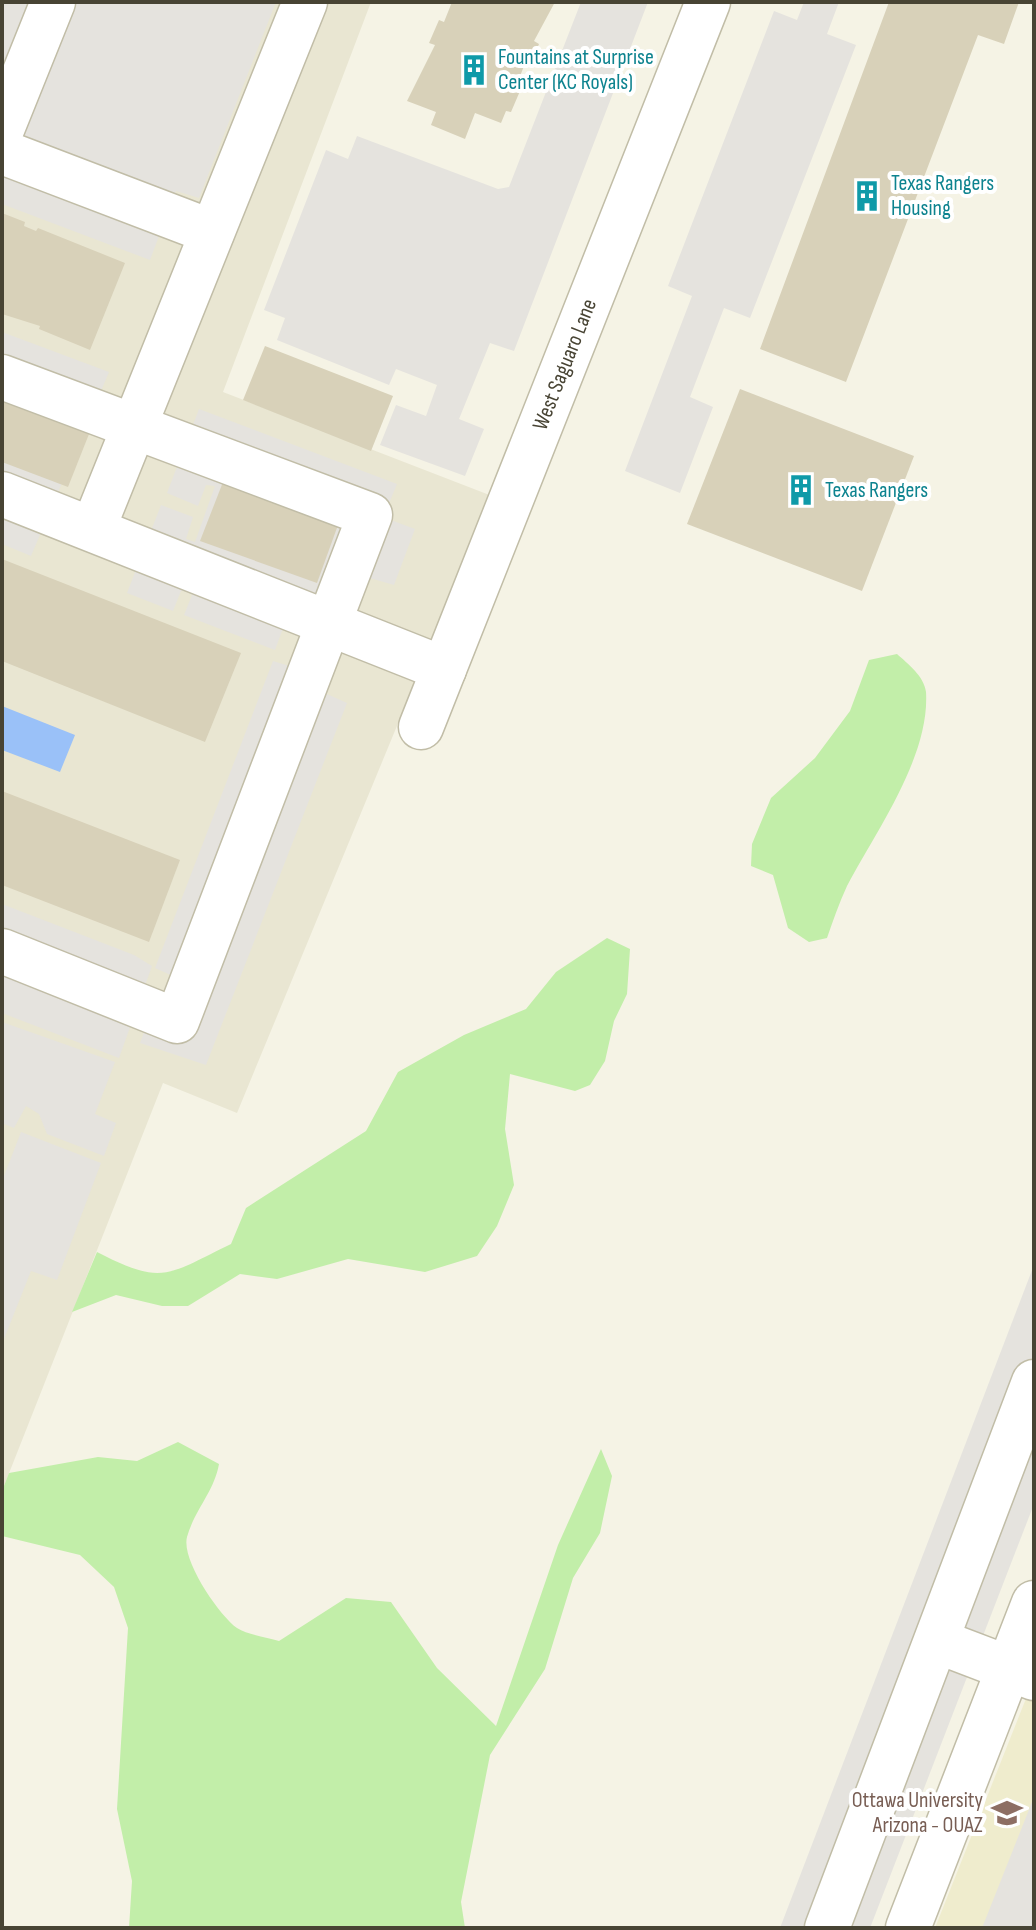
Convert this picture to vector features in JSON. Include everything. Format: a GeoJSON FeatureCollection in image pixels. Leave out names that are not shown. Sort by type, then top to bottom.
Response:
{"type":"FeatureCollection","features":[{"type":"Feature","properties":{"kind":"street"},"geometry":{"type":"LineString","coordinates":[[2,129],[53,2]]}},
{"type":"Feature","properties":{"kind":"street"},"geometry":{"type":"LineString","coordinates":[[93,529],[305,2]]}},
{"type":"Feature","properties":{"kind":"street","name":"West Saguaro Lane"},"geometry":{"type":"LineString","coordinates":[[421,727],[708,2]]}},
{"type":"Feature","properties":{"kind":"street"},"geometry":{"type":"LineString","coordinates":[[2,147],[5,153],[212,232]]}},
{"type":"Feature","properties":{"kind":"street"},"geometry":{"type":"LineString","coordinates":[[2,377],[370,515],[177,1021],[2,951]]}},
{"type":"Feature","properties":{"kind":"street"},"geometry":{"type":"LineString","coordinates":[[2,494],[444,669]]}},
{"type":"Feature","properties":{"kind":"street"},"geometry":{"type":"LineString","coordinates":[[827,1928],[1034,1382]]}},
{"type":"Feature","properties":{"kind":"street"},"geometry":{"type":"LineString","coordinates":[[908,1928],[1021,1673],[1034,1603]]}},
{"type":"Feature","properties":{"kind":"street"},"geometry":{"type":"LineString","coordinates":[[937,1641],[1021,1673]]}},
{"type":"Feature","properties":{"kind":"shaded area"},"geometry":{"type":"Polygon","coordinates":[[[2,2],[371,2],[223,392],[492,496],[237,1113],[163,1083],[2,1491],[2,2]]]}},
{"type":"Feature","properties":{"kind":"shaded area"},"geometry":{"type":"Polygon","coordinates":[[[4,2],[276,2],[199,198],[176,191],[150,260],[2,204],[4,2]]]}},
{"type":"Feature","properties":{"kind":"shaded area"},"geometry":{"type":"Polygon","coordinates":[[[581,2],[648,2],[514,351],[490,343],[459,419],[484,429],[465,476],[380,445],[396,405],[426,416],[437,385],[396,369],[389,385],[277,340],[285,318],[264,310],[326,150],[348,159],[357,136],[498,189],[509,187],[581,2]]]}},
{"type":"Feature","properties":{"kind":"shaded area"},"geometry":{"type":"Polygon","coordinates":[[[804,2],[839,2],[827,34],[856,45],[750,318],[724,308],[690,397],[713,407],[680,493],[625,471],[692,296],[668,286],[774,11],[797,20],[804,2]]]}},
{"type":"Feature","properties":{"kind":"shaded area"},"geometry":{"type":"Polygon","coordinates":[[[2,332],[109,372],[31,556],[2,544],[2,332]]]}},
{"type":"Feature","properties":{"kind":"shaded area"},"geometry":{"type":"Polygon","coordinates":[[[199,409],[397,484],[385,513],[388,519],[415,529],[394,585],[335,568],[316,600],[282,631],[275,650],[184,615],[192,595],[187,590],[181,591],[173,611],[127,593],[161,505],[193,517],[186,539],[195,542],[215,486],[206,485],[198,506],[167,493],[199,409]]]}},
{"type":"Feature","properties":{"kind":"shaded area"},"geometry":{"type":"Polygon","coordinates":[[[273,661],[296,668],[327,694],[347,703],[206,1065],[140,1043],[159,992],[167,992],[173,976],[155,968],[273,661]]]}},
{"type":"Feature","properties":{"kind":"shaded area"},"geometry":{"type":"Polygon","coordinates":[[[2,904],[134,955],[152,966],[119,1058],[2,1013],[2,904]]]}},
{"type":"Feature","properties":{"kind":"shaded area"},"geometry":{"type":"Polygon","coordinates":[[[2,1022],[115,1062],[95,1114],[116,1123],[104,1156],[47,1134],[39,1114],[26,1106],[14,1128],[2,1123],[2,1022]]]}},
{"type":"Feature","properties":{"kind":"shaded area"},"geometry":{"type":"Polygon","coordinates":[[[21,1132],[101,1163],[57,1280],[31,1271],[2,1344],[2,1181],[21,1132]]]}},
{"type":"Feature","properties":{"kind":"shaded area"},"geometry":{"type":"Polygon","coordinates":[[[1034,1265],[1034,1504],[870,1928],[780,1928],[1034,1265]]]}},
{"type":"Feature","properties":{"kind":"shaded area","name":"Ottawa University Arizona - OUAZ"},"geometry":{"type":"Polygon","coordinates":[[[1027,1696],[1034,1699],[1034,1928],[935,1928],[1027,1696]]]}},
{"type":"Feature","properties":{"kind":"shaded area"},"geometry":{"type":"Polygon","coordinates":[[[1034,1797],[1034,1928],[982,1928],[1034,1797]]]}},
{"type":"Feature","properties":{"kind":"green space"},"geometry":{"type":"Polygon","coordinates":[[[897,654],[925,686],[925,717],[919,742],[899,793],[847,886],[827,938],[809,942],[788,928],[773,875],[751,866],[752,844],[771,798],[815,758],[850,711],[869,660],[897,654]]]}},
{"type":"Feature","properties":{"kind":"green space"},"geometry":{"type":"Polygon","coordinates":[[[607,938],[630,949],[627,994],[614,1021],[605,1061],[590,1085],[575,1091],[510,1074],[505,1129],[514,1185],[497,1226],[477,1256],[425,1272],[348,1259],[277,1279],[240,1274],[188,1306],[162,1306],[116,1295],[72,1312],[97,1252],[119,1263],[152,1273],[178,1269],[231,1244],[246,1208],[366,1131],[398,1072],[464,1035],[526,1009],[556,972],[607,938]]]}},
{"type":"Feature","properties":{"kind":"green space"},"geometry":{"type":"Polygon","coordinates":[[[178,1442],[219,1464],[213,1483],[190,1527],[187,1547],[195,1572],[229,1621],[247,1632],[279,1641],[346,1598],[391,1602],[437,1668],[496,1726],[558,1545],[601,1449],[612,1476],[600,1533],[573,1578],[545,1669],[490,1755],[461,1902],[465,1928],[129,1928],[132,1881],[117,1809],[128,1628],[114,1587],[80,1555],[2,1536],[2,1491],[9,1473],[98,1457],[137,1461],[178,1442]]]}},
{"type":"Feature","properties":{"kind":"water"},"geometry":{"type":"Polygon","coordinates":[[[2,706],[75,735],[60,772],[2,750],[2,706]]]}},
{"type":"Feature","properties":{"kind":"building","name":"Fountains at Surprise Center (KC Royals)"},"geometry":{"type":"Polygon","coordinates":[[[452,2],[555,2],[534,41],[539,44],[529,68],[524,66],[515,89],[520,91],[511,112],[506,111],[501,123],[475,113],[465,139],[431,125],[436,112],[407,101],[435,45],[429,43],[439,20],[444,22],[452,2]]]}},
{"type":"Feature","properties":{"kind":"building","name":"Texas Rangers Housing"},"geometry":{"type":"Polygon","coordinates":[[[889,2],[1019,2],[1004,44],[978,35],[846,382],[760,349],[889,2]]]}},
{"type":"Feature","properties":{"kind":"building"},"geometry":{"type":"Polygon","coordinates":[[[2,213],[25,222],[24,226],[36,231],[38,228],[125,263],[90,350],[39,329],[40,326],[2,314],[2,213]]]}},
{"type":"Feature","properties":{"kind":"building"},"geometry":{"type":"Polygon","coordinates":[[[265,346],[393,396],[371,451],[243,400],[265,346]]]}},
{"type":"Feature","properties":{"kind":"building","name":"Texas Rangers"},"geometry":{"type":"Polygon","coordinates":[[[740,389],[914,456],[862,591],[687,524],[740,389]]]}},
{"type":"Feature","properties":{"kind":"building"},"geometry":{"type":"Polygon","coordinates":[[[2,395],[91,429],[68,487],[2,462],[2,395]]]}},
{"type":"Feature","properties":{"kind":"building"},"geometry":{"type":"Polygon","coordinates":[[[223,482],[338,525],[317,583],[200,541],[223,482]]]}},
{"type":"Feature","properties":{"kind":"building"},"geometry":{"type":"Polygon","coordinates":[[[2,559],[241,653],[205,742],[2,661],[2,559]]]}},
{"type":"Feature","properties":{"kind":"building"},"geometry":{"type":"Polygon","coordinates":[[[2,791],[180,860],[149,942],[2,885],[2,791]]]}},
{"type":"Feature","properties":{"kind":"place","name":"Fountains at Surprise Center (KC Royals)"},"geometry":{"type":"Point","coordinates":[474,70]}},
{"type":"Feature","properties":{"kind":"place","name":"Texas Rangers Housing"},"geometry":{"type":"Point","coordinates":[867,196]}},
{"type":"Feature","properties":{"kind":"place","name":"Texas Rangers"},"geometry":{"type":"Point","coordinates":[801,490]}},
{"type":"Feature","properties":{"kind":"place","name":"Ottawa University Arizona - OUAZ"},"geometry":{"type":"Point","coordinates":[1007,1813]}}]}
